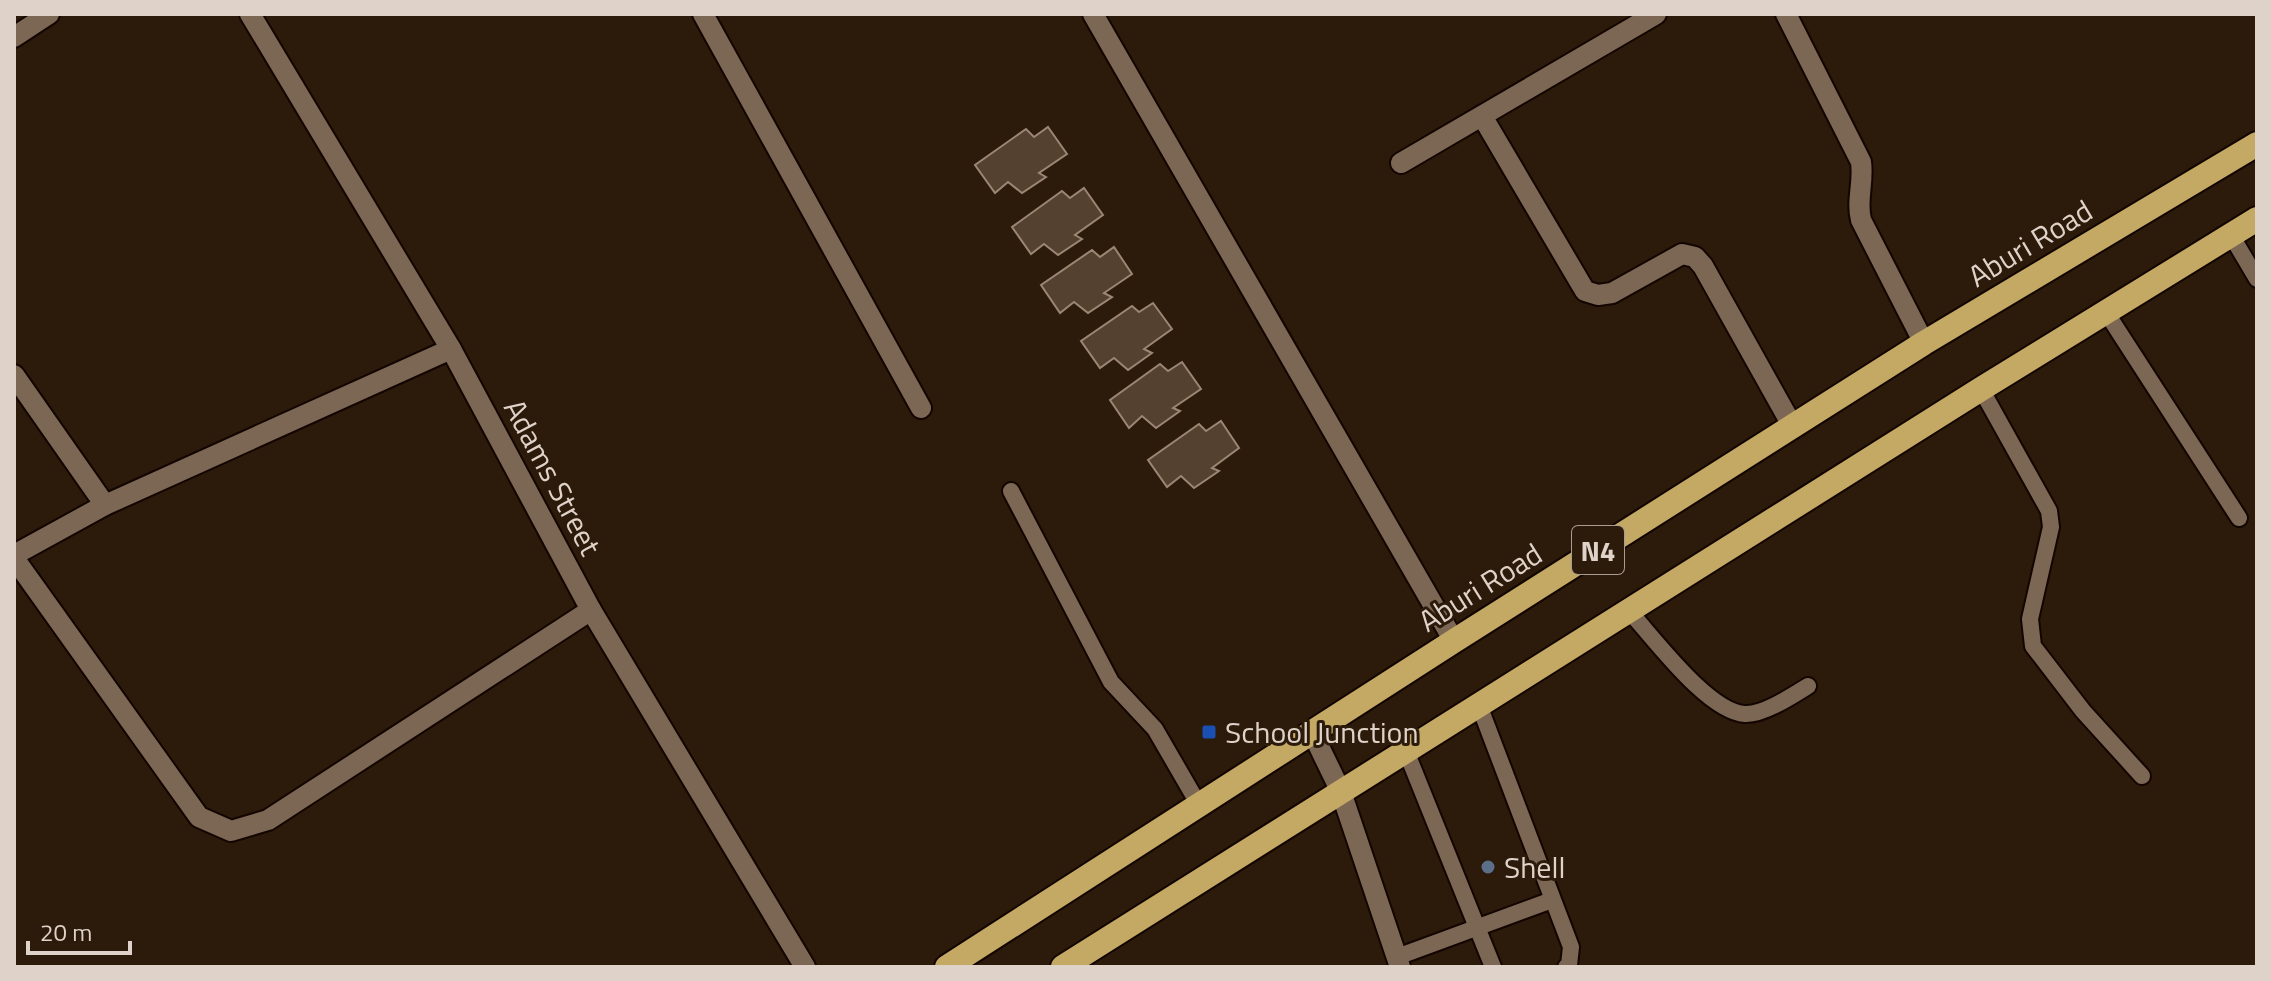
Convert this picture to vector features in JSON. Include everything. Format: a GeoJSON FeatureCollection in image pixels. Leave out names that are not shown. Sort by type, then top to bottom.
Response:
{"type":"FeatureCollection","features":[{"type":"Feature","properties":{"kind":"highway","name":"Aburi Road"},"geometry":{"type":"LineString","coordinates":[[947,967],[1924,343],[2257,144]]}},
{"type":"Feature","properties":{"kind":"highway","name":"N4"},"geometry":{"type":"LineString","coordinates":[[1063,967],[1981,389],[2257,219]]}},
{"type":"Feature","properties":{"kind":"street"},"geometry":{"type":"LineString","coordinates":[[14,37],[49,14]]}},
{"type":"Feature","properties":{"kind":"street","name":"Adams Street"},"geometry":{"type":"LineString","coordinates":[[250,14],[451,349],[591,610],[805,967]]}},
{"type":"Feature","properties":{"kind":"street"},"geometry":{"type":"LineString","coordinates":[[703,14],[921,408]]}},
{"type":"Feature","properties":{"kind":"street"},"geometry":{"type":"LineString","coordinates":[[1093,14],[1454,641]]}},
{"type":"Feature","properties":{"kind":"street"},"geometry":{"type":"LineString","coordinates":[[1401,163],[1656,14]]}},
{"type":"Feature","properties":{"kind":"street"},"geometry":{"type":"LineString","coordinates":[[1786,14],[1861,162],[1863,177],[1857,205],[1861,220],[1924,343]]}},
{"type":"Feature","properties":{"kind":"street"},"geometry":{"type":"LineString","coordinates":[[1482,116],[1585,291],[1598,295],[1612,293],[1682,254],[1695,257],[1703,266],[1793,427]]}},
{"type":"Feature","properties":{"kind":"street"},"geometry":{"type":"LineString","coordinates":[[451,349],[105,505],[14,556],[199,817],[231,831],[268,820],[591,610]]}},
{"type":"Feature","properties":{"kind":"street"},"geometry":{"type":"LineString","coordinates":[[14,375],[105,505]]}},
{"type":"Feature","properties":{"kind":"street"},"geometry":{"type":"LineString","coordinates":[[1312,732],[1341,792],[1398,962]]}},
{"type":"Feature","properties":{"kind":"lane"},"geometry":{"type":"LineString","coordinates":[[2231,235],[2257,279]]}},
{"type":"Feature","properties":{"kind":"lane"},"geometry":{"type":"LineString","coordinates":[[2106,312],[2239,518]]}},
{"type":"Feature","properties":{"kind":"lane"},"geometry":{"type":"LineString","coordinates":[[1981,389],[2049,511],[2051,527],[2030,619],[2033,646],[2083,711],[2142,776]]}},
{"type":"Feature","properties":{"kind":"lane"},"geometry":{"type":"LineString","coordinates":[[1011,491],[1111,682],[1155,729],[1199,805]]}},
{"type":"Feature","properties":{"kind":"lane"},"geometry":{"type":"LineString","coordinates":[[1629,611],[1682,671],[1720,705],[1745,714],[1779,704],[1808,686]]}},
{"type":"Feature","properties":{"kind":"lane"},"geometry":{"type":"LineString","coordinates":[[1479,705],[1571,947],[1569,965],[1566,967]]}},
{"type":"Feature","properties":{"kind":"lane"},"geometry":{"type":"LineString","coordinates":[[1406,751],[1493,967]]}},
{"type":"Feature","properties":{"kind":"lane"},"geometry":{"type":"LineString","coordinates":[[1398,962],[1552,900]]}},
{"type":"Feature","properties":{"kind":"building"},"geometry":{"type":"Polygon","coordinates":[[[1048,127],[1067,154],[1039,173],[1046,177],[1022,193],[1008,182],[995,193],[975,165],[1026,129],[1034,137],[1048,127]]]}},
{"type":"Feature","properties":{"kind":"building"},"geometry":{"type":"Polygon","coordinates":[[[1084,188],[1103,215],[1075,235],[1082,239],[1058,255],[1044,244],[1031,254],[1012,227],[1062,191],[1070,198],[1084,188]]]}},
{"type":"Feature","properties":{"kind":"building"},"geometry":{"type":"Polygon","coordinates":[[[1114,247],[1132,274],[1104,293],[1112,297],[1088,313],[1074,302],[1060,313],[1041,285],[1092,250],[1100,257],[1114,247]]]}},
{"type":"Feature","properties":{"kind":"building"},"geometry":{"type":"Polygon","coordinates":[[[1153,303],[1172,329],[1144,349],[1152,353],[1128,370],[1114,358],[1100,368],[1081,341],[1132,306],[1139,312],[1153,303]]]}},
{"type":"Feature","properties":{"kind":"building"},"geometry":{"type":"Polygon","coordinates":[[[1182,362],[1201,389],[1173,408],[1180,411],[1156,428],[1142,416],[1129,428],[1110,400],[1160,364],[1168,371],[1182,362]]]}},
{"type":"Feature","properties":{"kind":"building"},"geometry":{"type":"Polygon","coordinates":[[[1221,421],[1239,448],[1212,468],[1219,471],[1194,488],[1181,476],[1167,487],[1148,460],[1199,424],[1206,431],[1221,421]]]}},
{"type":"Feature","properties":{"kind":"place","name":"School Junction"},"geometry":{"type":"Point","coordinates":[1209,732]}},
{"type":"Feature","properties":{"kind":"place","name":"Shell"},"geometry":{"type":"Point","coordinates":[1488,867]}}]}
